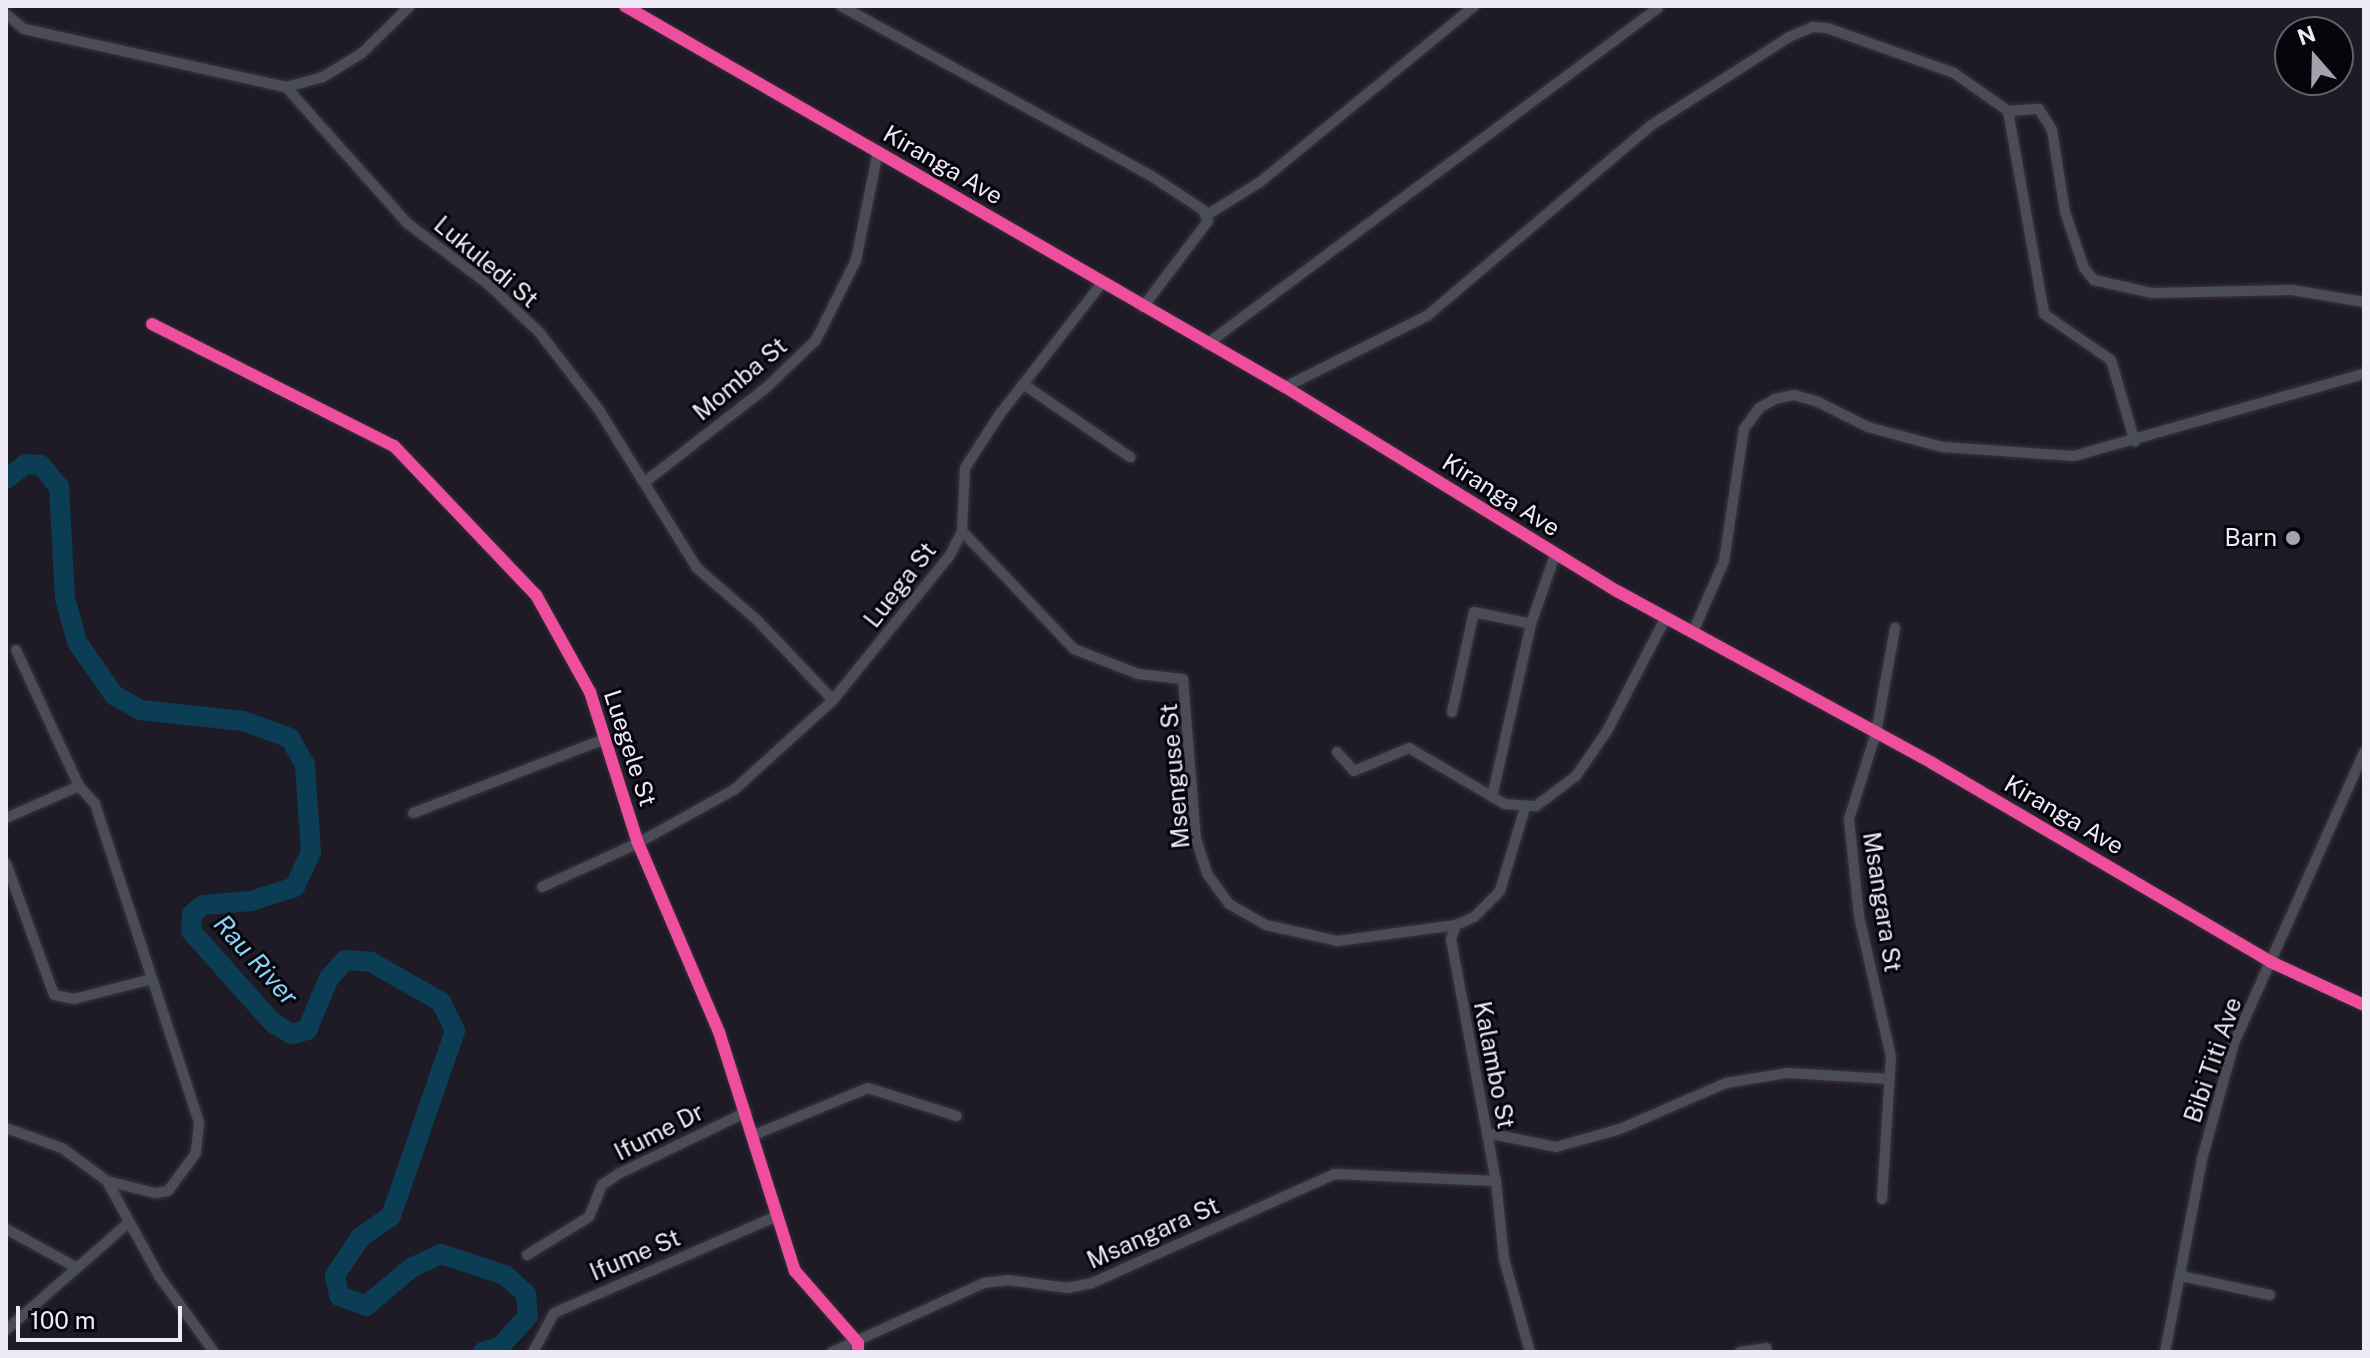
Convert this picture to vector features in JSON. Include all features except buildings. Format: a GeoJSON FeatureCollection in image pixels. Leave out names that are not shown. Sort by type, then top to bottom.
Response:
{"type":"FeatureCollection","features":[{"type":"Feature","properties":{"kind":"street"},"geometry":{"type":"LineString","coordinates":[[6,14],[24,29],[286,87],[323,77],[362,53],[410,6]]}},
{"type":"Feature","properties":{"kind":"street","name":"Kiranga Ave"},"geometry":{"type":"LineString","coordinates":[[625,6],[1285,387],[1555,555],[1876,733],[2271,962],[2364,1005]]}},
{"type":"Feature","properties":{"kind":"street"},"geometry":{"type":"LineString","coordinates":[[841,6],[1150,175],[1207,215],[1208,221],[1143,307]]}},
{"type":"Feature","properties":{"kind":"street"},"geometry":{"type":"LineString","coordinates":[[1207,215],[1260,182],[1474,6]]}},
{"type":"Feature","properties":{"kind":"street"},"geometry":{"type":"LineString","coordinates":[[1207,344],[1658,8]]}},
{"type":"Feature","properties":{"kind":"street"},"geometry":{"type":"LineString","coordinates":[[1285,387],[1427,316],[1650,126],[1812,27],[1860,36],[1919,57],[1979,87],[2008,111],[2044,314],[2111,360],[2135,442]]}},
{"type":"Feature","properties":{"kind":"street","name":"Lukuledi St"},"geometry":{"type":"LineString","coordinates":[[286,87],[407,223],[489,285],[539,332],[599,410],[697,568],[757,620],[833,700]]}},
{"type":"Feature","properties":{"kind":"street"},"geometry":{"type":"LineString","coordinates":[[2008,111],[2039,109],[2052,130],[2065,212],[2084,268],[2094,280],[2152,293],[2292,290],[2364,302]]}},
{"type":"Feature","properties":{"kind":"street","name":"Momba St"},"geometry":{"type":"LineString","coordinates":[[645,482],[767,387],[816,340],[856,260],[878,152]]}},
{"type":"Feature","properties":{"kind":"street","name":"Luega St"},"geometry":{"type":"LineString","coordinates":[[542,887],[638,843],[735,789],[833,700],[950,555],[962,531],[965,468],[1023,384],[1102,283]]}},
{"type":"Feature","properties":{"kind":"street","name":"Luegele St"},"geometry":{"type":"LineString","coordinates":[[152,324],[394,446],[536,595],[571,652],[605,739],[638,843],[719,1032],[754,1135],[775,1217],[795,1271],[858,1348]]}},
{"type":"Feature","properties":{"kind":"street"},"geometry":{"type":"LineString","coordinates":[[1693,632],[1724,561],[1744,429],[1759,408],[1775,399],[1794,395],[1818,402],[1868,427],[1942,447],[2074,456],[2135,442],[2364,374]]}},
{"type":"Feature","properties":{"kind":"street"},"geometry":{"type":"LineString","coordinates":[[1023,384],[1130,457]]}},
{"type":"Feature","properties":{"kind":"street","name":"Msenguse St"},"geometry":{"type":"LineString","coordinates":[[962,531],[1074,649],[1138,674],[1183,679],[1189,711],[1196,839],[1208,875],[1229,904],[1266,925],[1338,941],[1456,925]]}},
{"type":"Feature","properties":{"kind":"street"},"geometry":{"type":"LineString","coordinates":[[1492,797],[1531,624],[1555,555]]}},
{"type":"Feature","properties":{"kind":"street"},"geometry":{"type":"LineString","coordinates":[[1452,712],[1474,612],[1531,624]]}},
{"type":"Feature","properties":{"kind":"street"},"geometry":{"type":"LineString","coordinates":[[1337,752],[1354,771],[1409,748],[1492,797],[1525,808],[1553,798],[1576,776],[1607,731],[1666,617]]}},
{"type":"Feature","properties":{"kind":"street","name":"Msangara St"},"geometry":{"type":"LineString","coordinates":[[1882,1199],[1889,1044],[1850,854],[1849,819],[1876,733],[1895,628]]}},
{"type":"Feature","properties":{"kind":"street"},"geometry":{"type":"LineString","coordinates":[[6,1128],[62,1148],[107,1181],[155,1193],[168,1191],[196,1153],[199,1123],[105,824],[79,786],[16,650]]}},
{"type":"Feature","properties":{"kind":"street"},"geometry":{"type":"LineString","coordinates":[[413,813],[605,739]]}},
{"type":"Feature","properties":{"kind":"street","name":"Bibi Titi Ave"},"geometry":{"type":"LineString","coordinates":[[2165,1352],[2213,1117],[2234,1043],[2364,752]]}},
{"type":"Feature","properties":{"kind":"street"},"geometry":{"type":"LineString","coordinates":[[6,818],[79,786]]}},
{"type":"Feature","properties":{"kind":"street"},"geometry":{"type":"LineString","coordinates":[[1456,925],[1474,917],[1500,891],[1525,808]]}},
{"type":"Feature","properties":{"kind":"street"},"geometry":{"type":"LineString","coordinates":[[6,863],[54,995],[74,999],[152,979]]}},
{"type":"Feature","properties":{"kind":"street","name":"Kalambo St"},"geometry":{"type":"LineString","coordinates":[[1456,925],[1452,952],[1496,1181],[1504,1259],[1530,1352]]}},
{"type":"Feature","properties":{"kind":"street"},"geometry":{"type":"LineString","coordinates":[[1487,1133],[1556,1147],[1620,1129],[1726,1083],[1788,1073],[1889,1079]]}},
{"type":"Feature","properties":{"kind":"street"},"geometry":{"type":"LineString","coordinates":[[754,1135],[868,1088],[957,1116]]}},
{"type":"Feature","properties":{"kind":"street","name":"Ifume Dr"},"geometry":{"type":"LineString","coordinates":[[527,1255],[589,1217],[602,1185],[677,1142],[746,1112]]}},
{"type":"Feature","properties":{"kind":"street","name":"Msangara St"},"geometry":{"type":"LineString","coordinates":[[832,1352],[858,1348],[913,1313],[984,1283],[1008,1280],[1067,1288],[1092,1283],[1334,1174],[1496,1181]]}},
{"type":"Feature","properties":{"kind":"street"},"geometry":{"type":"LineString","coordinates":[[107,1181],[127,1224],[214,1352]]}},
{"type":"Feature","properties":{"kind":"street","name":"Ifume St"},"geometry":{"type":"LineString","coordinates":[[533,1352],[554,1313],[775,1217]]}},
{"type":"Feature","properties":{"kind":"street"},"geometry":{"type":"LineString","coordinates":[[6,1330],[74,1266],[127,1224]]}},
{"type":"Feature","properties":{"kind":"street"},"geometry":{"type":"LineString","coordinates":[[6,1229],[74,1266]]}},
{"type":"Feature","properties":{"kind":"street"},"geometry":{"type":"LineString","coordinates":[[2181,1276],[2270,1295]]}},
{"type":"Feature","properties":{"kind":"street"},"geometry":{"type":"LineString","coordinates":[[1740,1352],[1767,1348]]}},
{"type":"Feature","properties":{"kind":"waterway","name":"Rau River"},"geometry":{"type":"LineString","coordinates":[[6,479],[26,464],[41,465],[59,487],[65,598],[77,642],[114,695],[140,710],[243,721],[290,738],[305,765],[311,852],[295,887],[251,901],[203,905],[192,914],[191,931],[273,1023],[292,1034],[307,1030],[329,978],[345,960],[371,962],[441,1002],[455,1031],[391,1216],[360,1238],[335,1275],[339,1296],[366,1306],[411,1268],[441,1254],[505,1275],[526,1294],[528,1316],[500,1347],[483,1352]]}},
{"type":"Feature","properties":{"kind":"cycle path"},"geometry":{"type":"LineString","coordinates":[[625,6],[1285,387],[1617,591],[1932,763],[2271,962],[2364,1005]]}},
{"type":"Feature","properties":{"kind":"cycle path"},"geometry":{"type":"LineString","coordinates":[[152,324],[394,446],[536,595],[590,692],[638,843],[719,1032],[795,1271],[858,1343],[858,1352]]}},
{"type":"Feature","properties":{"kind":"place","name":"Barn"},"geometry":{"type":"Point","coordinates":[2293,538]}}]}
